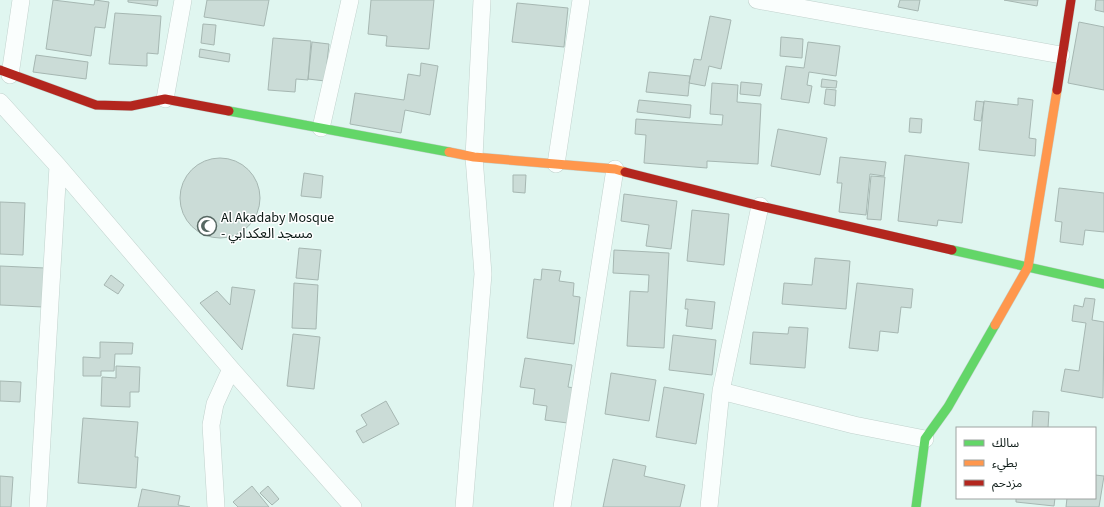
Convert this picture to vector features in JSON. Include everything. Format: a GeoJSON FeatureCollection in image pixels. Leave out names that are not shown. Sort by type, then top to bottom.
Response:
{"type":"FeatureCollection","features":[{"type":"Feature","properties":{"kind":"street"},"geometry":{"type":"LineString","coordinates":[[21,0],[5,72],[96,105],[131,106],[166,99],[474,156],[615,169],[760,206],[1104,284]]}},
{"type":"Feature","properties":{"kind":"street"},"geometry":{"type":"LineString","coordinates":[[166,99],[184,0]]}},
{"type":"Feature","properties":{"kind":"street"},"geometry":{"type":"LineString","coordinates":[[321,128],[350,0]]}},
{"type":"Feature","properties":{"kind":"street"},"geometry":{"type":"LineString","coordinates":[[464,507],[483,274],[474,156],[482,0]]}},
{"type":"Feature","properties":{"kind":"street"},"geometry":{"type":"LineString","coordinates":[[556,164],[581,0]]}},
{"type":"Feature","properties":{"kind":"street"},"geometry":{"type":"LineString","coordinates":[[757,0],[1061,55]]}},
{"type":"Feature","properties":{"kind":"street"},"geometry":{"type":"LineString","coordinates":[[916,507],[925,438],[948,407],[1028,267],[1071,0]]}},
{"type":"Feature","properties":{"kind":"street"},"geometry":{"type":"LineString","coordinates":[[0,102],[58,166],[231,369],[353,507]]}},
{"type":"Feature","properties":{"kind":"street"},"geometry":{"type":"LineString","coordinates":[[38,507],[58,166]]}},
{"type":"Feature","properties":{"kind":"street"},"geometry":{"type":"LineString","coordinates":[[562,507],[615,169]]}},
{"type":"Feature","properties":{"kind":"street"},"geometry":{"type":"LineString","coordinates":[[709,507],[721,391],[760,206]]}},
{"type":"Feature","properties":{"kind":"street"},"geometry":{"type":"LineString","coordinates":[[216,507],[211,425],[215,404],[231,369]]}},
{"type":"Feature","properties":{"kind":"street"},"geometry":{"type":"LineString","coordinates":[[721,391],[854,425],[925,438]]}},
{"type":"Feature","properties":{"kind":"building"},"geometry":{"type":"Polygon","coordinates":[[[53,0],[94,5],[95,0],[109,2],[105,28],[95,27],[91,56],[46,49],[53,0]]]}},
{"type":"Feature","properties":{"kind":"building"},"geometry":{"type":"Polygon","coordinates":[[[128,0],[158,0],[157,6],[128,2],[128,0]]]}},
{"type":"Feature","properties":{"kind":"building"},"geometry":{"type":"Polygon","coordinates":[[[207,0],[269,0],[264,26],[204,17],[207,0]]]}},
{"type":"Feature","properties":{"kind":"building"},"geometry":{"type":"Polygon","coordinates":[[[371,0],[434,0],[429,49],[386,46],[387,36],[368,34],[371,0]]]}},
{"type":"Feature","properties":{"kind":"building"},"geometry":{"type":"Polygon","coordinates":[[[900,0],[920,0],[918,11],[898,7],[900,0]]]}},
{"type":"Feature","properties":{"kind":"building"},"geometry":{"type":"Polygon","coordinates":[[[1004,0],[1038,0],[1037,6],[1004,0]]]}},
{"type":"Feature","properties":{"kind":"building"},"geometry":{"type":"Polygon","coordinates":[[[1096,0],[1104,0],[1104,12],[1095,10],[1096,0]]]}},
{"type":"Feature","properties":{"kind":"building"},"geometry":{"type":"Polygon","coordinates":[[[517,3],[568,8],[564,47],[512,42],[517,3]]]}},
{"type":"Feature","properties":{"kind":"building"},"geometry":{"type":"Polygon","coordinates":[[[115,13],[161,16],[158,54],[147,53],[147,66],[109,64],[115,13]]]}},
{"type":"Feature","properties":{"kind":"building"},"geometry":{"type":"Polygon","coordinates":[[[710,16],[731,20],[721,69],[709,66],[705,86],[689,83],[694,59],[701,60],[710,16]]]}},
{"type":"Feature","properties":{"kind":"building"},"geometry":{"type":"Polygon","coordinates":[[[1079,22],[1104,27],[1104,90],[1068,83],[1079,22]]]}},
{"type":"Feature","properties":{"kind":"building"},"geometry":{"type":"Polygon","coordinates":[[[203,24],[216,25],[214,45],[201,43],[203,24]]]}},
{"type":"Feature","properties":{"kind":"building"},"geometry":{"type":"Polygon","coordinates":[[[781,37],[803,39],[802,58],[780,56],[781,37]]]}},
{"type":"Feature","properties":{"kind":"building"},"geometry":{"type":"Polygon","coordinates":[[[273,38],[311,41],[308,80],[296,79],[295,92],[268,90],[273,38]]]}},
{"type":"Feature","properties":{"kind":"building"},"geometry":{"type":"Polygon","coordinates":[[[312,42],[329,44],[325,81],[308,79],[312,42]]]}},
{"type":"Feature","properties":{"kind":"building"},"geometry":{"type":"Polygon","coordinates":[[[808,42],[840,46],[836,76],[809,72],[807,85],[812,86],[809,103],[781,99],[786,66],[804,68],[808,42]]]}},
{"type":"Feature","properties":{"kind":"building"},"geometry":{"type":"Polygon","coordinates":[[[200,49],[230,54],[229,62],[199,57],[200,49]]]}},
{"type":"Feature","properties":{"kind":"building"},"geometry":{"type":"Polygon","coordinates":[[[36,55],[88,62],[86,79],[33,72],[36,55]]]}},
{"type":"Feature","properties":{"kind":"building"},"geometry":{"type":"Polygon","coordinates":[[[421,63],[438,66],[430,115],[405,110],[401,133],[350,124],[355,93],[404,100],[408,74],[420,76],[421,63]]]}},
{"type":"Feature","properties":{"kind":"building"},"geometry":{"type":"Polygon","coordinates":[[[649,72],[690,76],[688,96],[646,92],[649,72]]]}},
{"type":"Feature","properties":{"kind":"building"},"geometry":{"type":"Polygon","coordinates":[[[822,79],[837,81],[836,88],[821,87],[822,79]]]}},
{"type":"Feature","properties":{"kind":"building"},"geometry":{"type":"Polygon","coordinates":[[[741,82],[762,84],[760,96],[740,94],[741,82]]]}},
{"type":"Feature","properties":{"kind":"building"},"geometry":{"type":"Polygon","coordinates":[[[712,83],[738,85],[737,102],[761,104],[758,164],[707,161],[707,168],[644,163],[646,135],[635,134],[636,119],[722,125],[723,115],[710,114],[712,83]]]}},
{"type":"Feature","properties":{"kind":"building"},"geometry":{"type":"Polygon","coordinates":[[[826,89],[836,90],[835,106],[824,104],[826,89]]]}},
{"type":"Feature","properties":{"kind":"building"},"geometry":{"type":"Polygon","coordinates":[[[1018,98],[1033,100],[1029,138],[1036,139],[1035,156],[979,150],[984,101],[1018,105],[1018,98]]]}},
{"type":"Feature","properties":{"kind":"building"},"geometry":{"type":"Polygon","coordinates":[[[639,100],[691,105],[690,118],[637,112],[639,100]]]}},
{"type":"Feature","properties":{"kind":"building"},"geometry":{"type":"Polygon","coordinates":[[[976,101],[984,102],[981,121],[974,120],[976,101]]]}},
{"type":"Feature","properties":{"kind":"building"},"geometry":{"type":"Polygon","coordinates":[[[910,118],[922,119],[921,133],[909,132],[910,118]]]}},
{"type":"Feature","properties":{"kind":"building"},"geometry":{"type":"Polygon","coordinates":[[[778,129],[827,138],[820,175],[771,166],[778,129]]]}},
{"type":"Feature","properties":{"kind":"building"},"geometry":{"type":"Polygon","coordinates":[[[905,155],[969,163],[962,223],[938,220],[937,226],[898,221],[905,155]]]}},
{"type":"Feature","properties":{"kind":"building"},"geometry":{"type":"Polygon","coordinates":[[[840,157],[886,162],[884,176],[870,174],[866,215],[839,212],[842,183],[837,183],[840,157]]]}},
{"type":"Feature","properties":{"kind":"building"},"geometry":{"type":"Polygon","coordinates":[[[220,158],[235,161],[248,170],[257,183],[260,198],[257,213],[248,226],[235,235],[220,238],[205,235],[192,226],[183,213],[180,198],[183,183],[192,170],[205,161],[220,158]]]}},
{"type":"Feature","properties":{"kind":"building"},"geometry":{"type":"Polygon","coordinates":[[[304,173],[323,176],[321,198],[301,196],[304,173]]]}},
{"type":"Feature","properties":{"kind":"building"},"geometry":{"type":"Polygon","coordinates":[[[513,175],[526,175],[525,193],[513,192],[513,175]]]}},
{"type":"Feature","properties":{"kind":"building"},"geometry":{"type":"Polygon","coordinates":[[[871,176],[885,177],[881,220],[867,219],[871,176]]]}},
{"type":"Feature","properties":{"kind":"building"},"geometry":{"type":"Polygon","coordinates":[[[1059,188],[1104,193],[1104,232],[1085,230],[1083,245],[1060,242],[1062,222],[1055,221],[1059,188]]]}},
{"type":"Feature","properties":{"kind":"building"},"geometry":{"type":"Polygon","coordinates":[[[624,194],[677,201],[671,249],[646,246],[649,225],[621,221],[624,194]]]}},
{"type":"Feature","properties":{"kind":"building"},"geometry":{"type":"Polygon","coordinates":[[[0,202],[25,203],[23,255],[0,254],[0,202]]]}},
{"type":"Feature","properties":{"kind":"building"},"geometry":{"type":"Polygon","coordinates":[[[692,210],[729,214],[724,265],[687,261],[692,210]]]}},
{"type":"Feature","properties":{"kind":"building"},"geometry":{"type":"Polygon","coordinates":[[[299,248],[321,250],[318,280],[296,278],[299,248]]]}},
{"type":"Feature","properties":{"kind":"building"},"geometry":{"type":"Polygon","coordinates":[[[614,250],[669,253],[664,348],[627,346],[630,291],[648,292],[649,275],[613,273],[614,250]]]}},
{"type":"Feature","properties":{"kind":"building"},"geometry":{"type":"Polygon","coordinates":[[[815,258],[850,261],[846,309],[782,304],[784,283],[812,285],[815,258]]]}},
{"type":"Feature","properties":{"kind":"building"},"geometry":{"type":"Polygon","coordinates":[[[0,266],[45,268],[43,307],[0,305],[0,266]]]}},
{"type":"Feature","properties":{"kind":"building"},"geometry":{"type":"Polygon","coordinates":[[[542,269],[561,271],[559,281],[574,283],[573,296],[580,297],[574,344],[527,338],[534,279],[541,280],[542,269]]]}},
{"type":"Feature","properties":{"kind":"building"},"geometry":{"type":"Polygon","coordinates":[[[111,275],[124,285],[118,294],[104,285],[111,275]]]}},
{"type":"Feature","properties":{"kind":"building"},"geometry":{"type":"Polygon","coordinates":[[[294,283],[318,285],[316,329],[292,328],[294,283]]]}},
{"type":"Feature","properties":{"kind":"building"},"geometry":{"type":"Polygon","coordinates":[[[857,283],[913,289],[911,308],[901,307],[898,333],[880,331],[878,351],[849,348],[857,283]]]}},
{"type":"Feature","properties":{"kind":"building"},"geometry":{"type":"Polygon","coordinates":[[[232,287],[255,290],[242,350],[200,303],[217,291],[230,305],[232,287]]]}},
{"type":"Feature","properties":{"kind":"building"},"geometry":{"type":"Polygon","coordinates":[[[1085,298],[1095,299],[1092,320],[1104,322],[1103,398],[1061,391],[1065,369],[1079,371],[1086,323],[1072,321],[1074,305],[1083,307],[1085,298]]]}},
{"type":"Feature","properties":{"kind":"building"},"geometry":{"type":"Polygon","coordinates":[[[686,299],[715,302],[712,329],[686,326],[688,309],[685,309],[686,299]]]}},
{"type":"Feature","properties":{"kind":"building"},"geometry":{"type":"Polygon","coordinates":[[[789,327],[808,328],[805,368],[750,364],[753,332],[788,334],[789,327]]]}},
{"type":"Feature","properties":{"kind":"building"},"geometry":{"type":"Polygon","coordinates":[[[293,334],[320,337],[314,389],[287,386],[293,334]]]}},
{"type":"Feature","properties":{"kind":"building"},"geometry":{"type":"Polygon","coordinates":[[[673,335],[716,340],[712,375],[669,370],[673,335]]]}},
{"type":"Feature","properties":{"kind":"building"},"geometry":{"type":"Polygon","coordinates":[[[100,342],[133,343],[132,354],[115,354],[114,371],[101,371],[101,376],[83,376],[83,357],[100,358],[100,342]]]}},
{"type":"Feature","properties":{"kind":"building"},"geometry":{"type":"Polygon","coordinates":[[[525,358],[572,365],[568,387],[580,389],[575,424],[545,420],[547,406],[533,404],[535,389],[520,387],[525,358]]]}},
{"type":"Feature","properties":{"kind":"building"},"geometry":{"type":"Polygon","coordinates":[[[116,366],[140,367],[139,392],[130,392],[130,407],[101,406],[102,377],[116,378],[116,366]]]}},
{"type":"Feature","properties":{"kind":"building"},"geometry":{"type":"Polygon","coordinates":[[[611,373],[656,380],[649,421],[605,414],[611,373]]]}},
{"type":"Feature","properties":{"kind":"building"},"geometry":{"type":"Polygon","coordinates":[[[0,381],[21,382],[20,402],[0,401],[0,381]]]}},
{"type":"Feature","properties":{"kind":"building"},"geometry":{"type":"Polygon","coordinates":[[[664,387],[704,394],[696,444],[656,437],[664,387]]]}},
{"type":"Feature","properties":{"kind":"building"},"geometry":{"type":"Polygon","coordinates":[[[386,401],[399,424],[363,443],[356,431],[367,425],[361,415],[386,401]]]}},
{"type":"Feature","properties":{"kind":"building"},"geometry":{"type":"Polygon","coordinates":[[[1033,411],[1049,412],[1048,427],[1032,427],[1033,411]]]}},
{"type":"Feature","properties":{"kind":"building"},"geometry":{"type":"Polygon","coordinates":[[[83,418],[138,422],[135,457],[138,457],[136,488],[78,483],[83,418]]]}},
{"type":"Feature","properties":{"kind":"building"},"geometry":{"type":"Polygon","coordinates":[[[613,459],[646,466],[644,476],[685,485],[680,507],[603,507],[613,459]]]}},
{"type":"Feature","properties":{"kind":"building"},"geometry":{"type":"Polygon","coordinates":[[[1096,475],[1104,476],[1099,507],[1066,507],[1067,499],[1096,499],[1096,475]]]}},
{"type":"Feature","properties":{"kind":"building"},"geometry":{"type":"Polygon","coordinates":[[[0,476],[13,477],[11,507],[0,507],[0,476]]]}},
{"type":"Feature","properties":{"kind":"building"},"geometry":{"type":"Polygon","coordinates":[[[252,486],[269,507],[238,507],[233,502],[252,486]]]}},
{"type":"Feature","properties":{"kind":"building"},"geometry":{"type":"Polygon","coordinates":[[[268,486],[279,499],[272,505],[260,493],[268,486]]]}},
{"type":"Feature","properties":{"kind":"building"},"geometry":{"type":"Polygon","coordinates":[[[142,489],[180,496],[178,505],[190,507],[138,507],[142,489]]]}},
{"type":"Feature","properties":{"kind":"building"},"geometry":{"type":"Polygon","coordinates":[[[1016,499],[1055,499],[1054,506],[1016,502],[1016,499]]]}},
{"type":"Feature","properties":{"kind":"traffic: fast"},"geometry":{"type":"LineString","coordinates":[[229,111],[449,152]]}},
{"type":"Feature","properties":{"kind":"traffic: fast"},"geometry":{"type":"LineString","coordinates":[[952,250],[1104,284]]}},
{"type":"Feature","properties":{"kind":"traffic: fast"},"geometry":{"type":"LineString","coordinates":[[916,507],[925,439],[948,407],[995,325]]}},
{"type":"Feature","properties":{"kind":"traffic: slow"},"geometry":{"type":"LineString","coordinates":[[995,325],[1028,267],[1057,90]]}},
{"type":"Feature","properties":{"kind":"traffic: slow"},"geometry":{"type":"LineString","coordinates":[[449,152],[474,157],[615,169],[625,172]]}},
{"type":"Feature","properties":{"kind":"traffic: jam"},"geometry":{"type":"LineString","coordinates":[[1057,90],[1071,0]]}},
{"type":"Feature","properties":{"kind":"traffic: jam"},"geometry":{"type":"LineString","coordinates":[[0,70],[96,105],[131,106],[165,99],[229,111]]}},
{"type":"Feature","properties":{"kind":"traffic: jam"},"geometry":{"type":"LineString","coordinates":[[625,172],[760,206],[952,250]]}},
{"type":"Feature","properties":{"kind":"place","name":"Al Akadaby Mosque - مسجد العكدابي"},"geometry":{"type":"Point","coordinates":[207,226]}}]}
